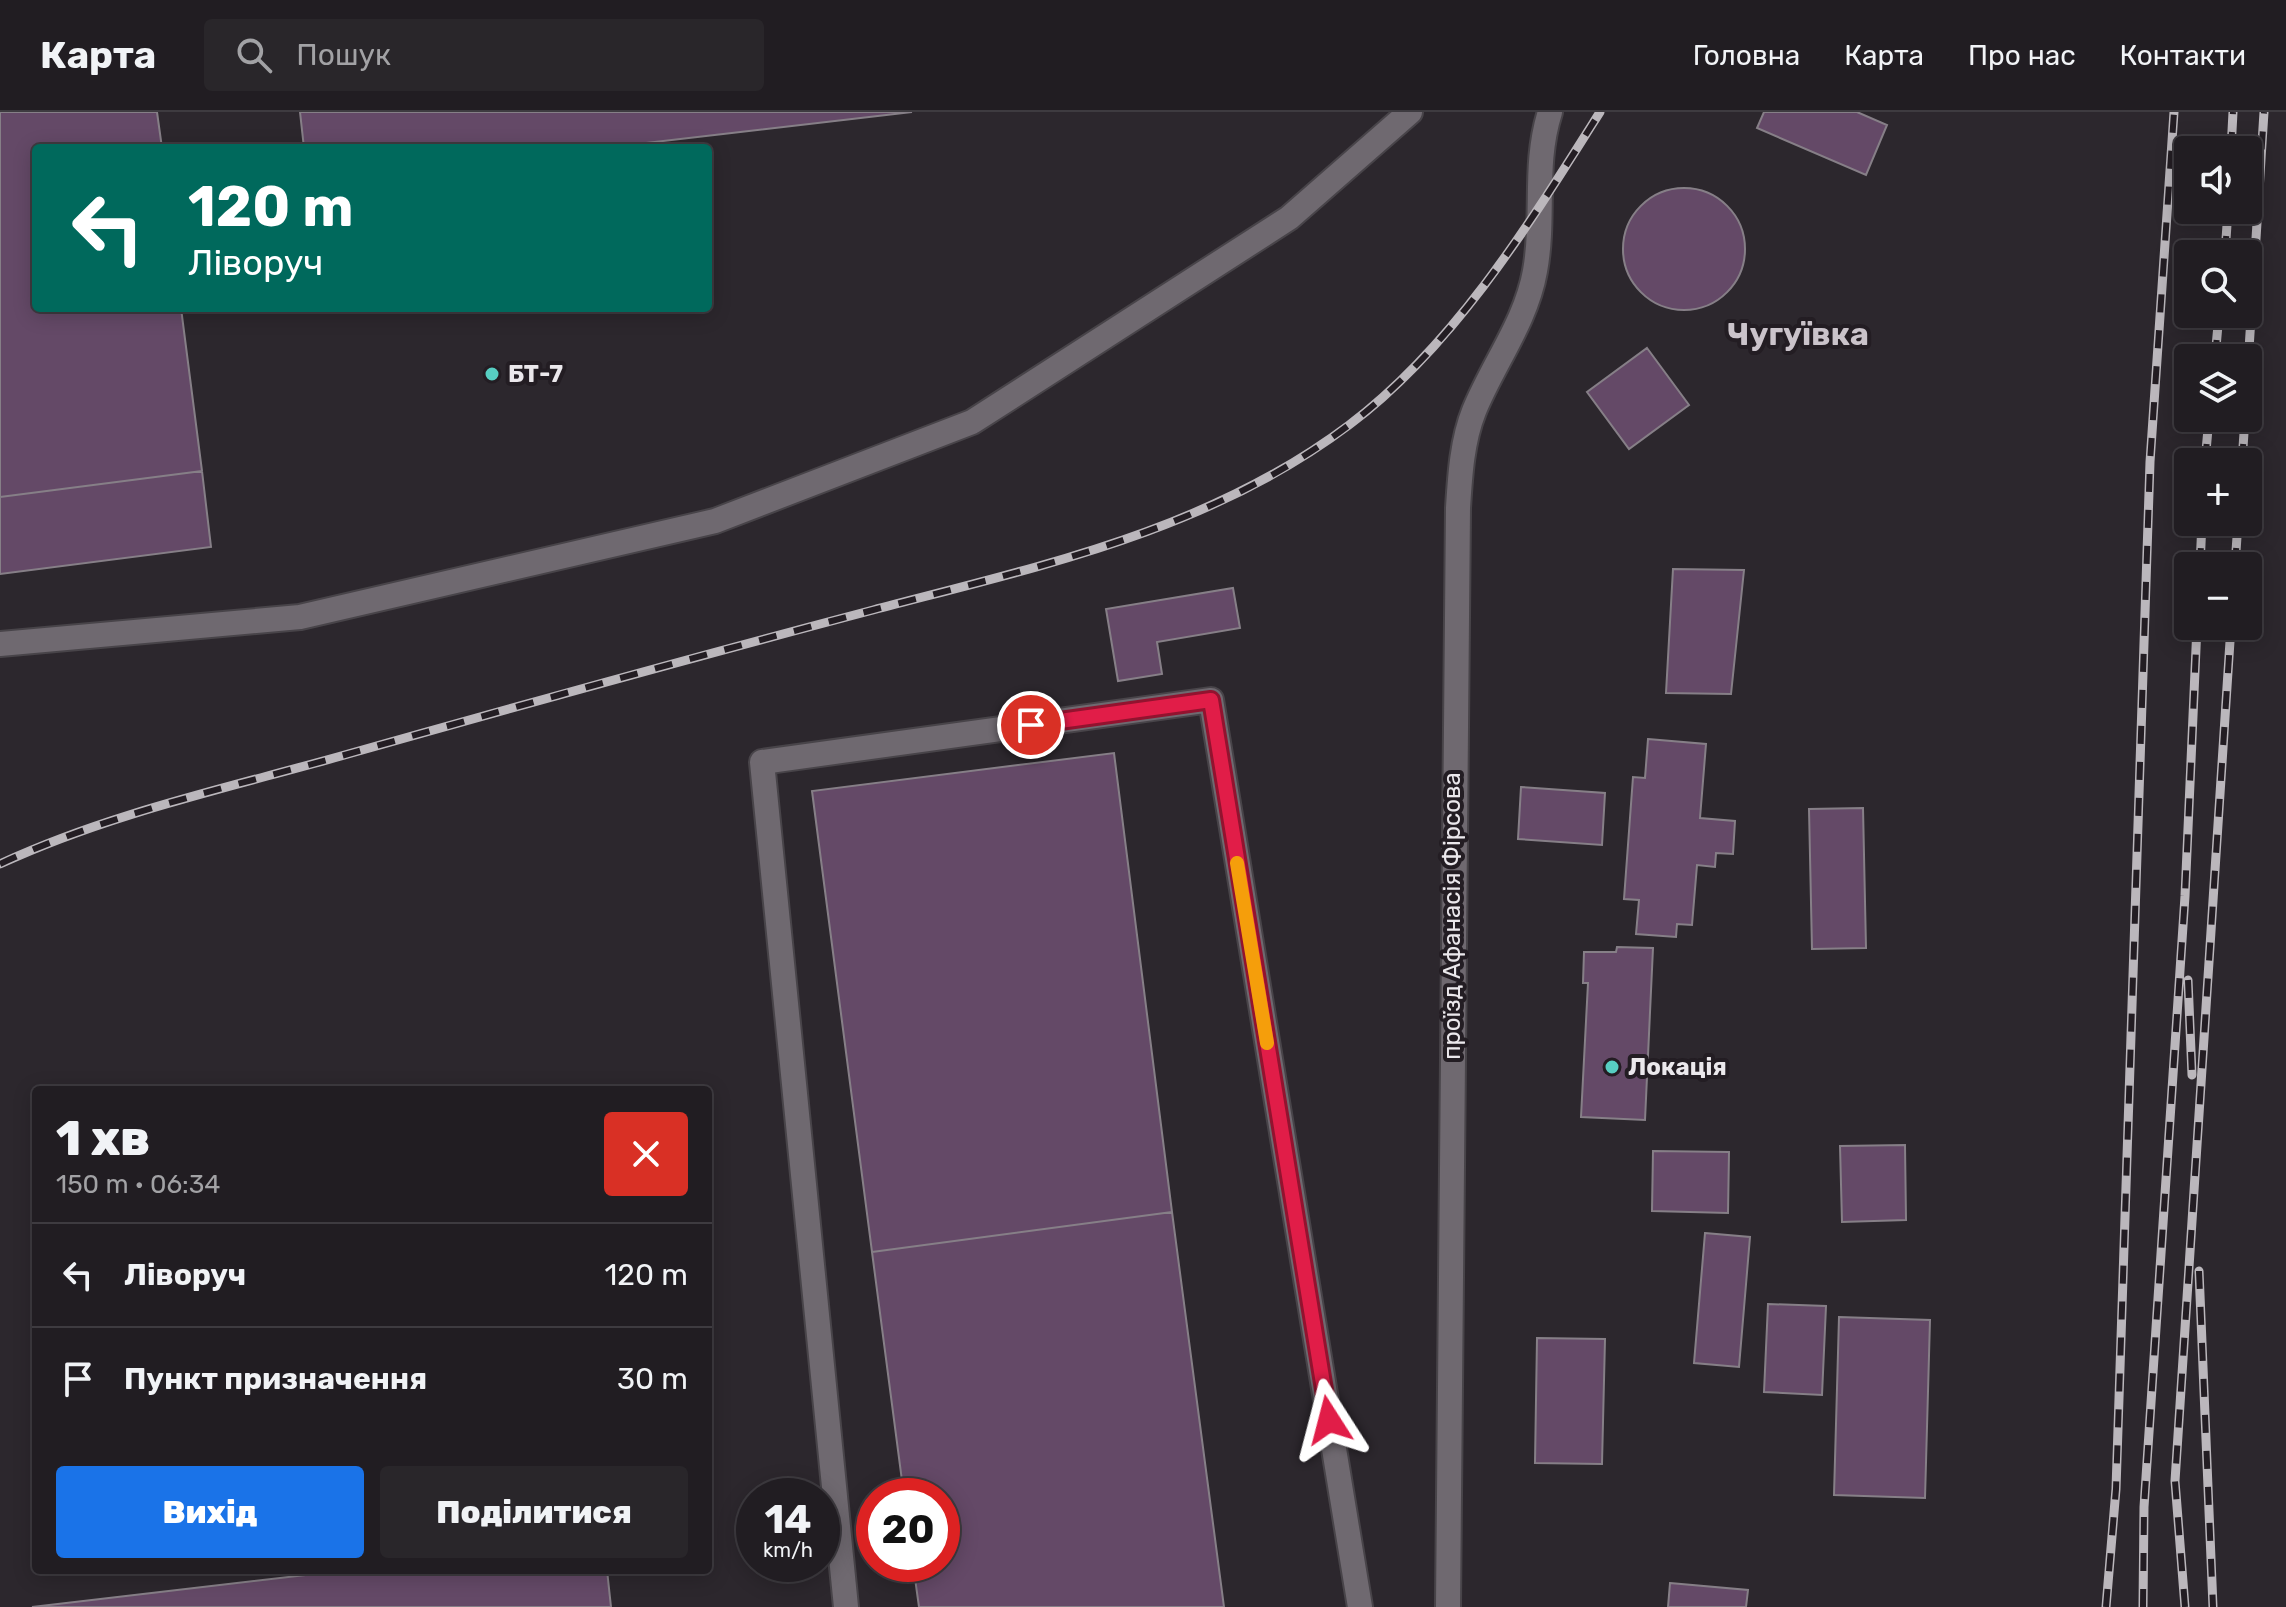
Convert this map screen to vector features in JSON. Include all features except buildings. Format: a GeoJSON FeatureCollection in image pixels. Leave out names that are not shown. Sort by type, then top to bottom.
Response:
{"type":"FeatureCollection","features":[{"type":"Feature","properties":{"kind":"street"},"geometry":{"type":"LineString","coordinates":[[0,644],[300,617],[715,521],[972,422],[1289,218],[1410,112]]}},
{"type":"Feature","properties":{"kind":"street","name":"проїзд Афанасія Фірсова"},"geometry":{"type":"LineString","coordinates":[[1448,1607],[1458,508],[1461,467],[1472,415],[1525,307],[1539,240],[1538,172],[1550,112]]}},
{"type":"Feature","properties":{"kind":"street"},"geometry":{"type":"LineString","coordinates":[[846,1607],[762,762],[1211,700],[1360,1607]]}},
{"type":"Feature","properties":{"kind":"railway"},"geometry":{"type":"LineString","coordinates":[[0,864],[41,846],[168,803],[1060,560],[1180,519],[1239,492],[1295,462],[1349,425],[1423,358],[1457,320],[1518,239],[1600,112]]}},
{"type":"Feature","properties":{"kind":"railway"},"geometry":{"type":"LineString","coordinates":[[2106,1607],[2116,1489],[2150,462],[2174,112]]}},
{"type":"Feature","properties":{"kind":"railway"},"geometry":{"type":"LineString","coordinates":[[2232,136],[2233,112]]}},
{"type":"Feature","properties":{"kind":"railway"},"geometry":{"type":"LineString","coordinates":[[2249,344],[2264,112]]}},
{"type":"Feature","properties":{"kind":"railway"},"geometry":{"type":"LineString","coordinates":[[2226,240],[2227,224]]}},
{"type":"Feature","properties":{"kind":"railway"},"geometry":{"type":"LineString","coordinates":[[2216,344],[2218,328]]}},
{"type":"Feature","properties":{"kind":"railway"},"geometry":{"type":"LineString","coordinates":[[2206,448],[2208,432]]}},
{"type":"Feature","properties":{"kind":"railway"},"geometry":{"type":"LineString","coordinates":[[2243,448],[2244,432]]}},
{"type":"Feature","properties":{"kind":"railway"},"geometry":{"type":"LineString","coordinates":[[2201,536],[2201,552]]}},
{"type":"Feature","properties":{"kind":"railway"},"geometry":{"type":"LineString","coordinates":[[2236,552],[2237,536]]}},
{"type":"Feature","properties":{"kind":"railway"},"geometry":{"type":"LineString","coordinates":[[2143,1607],[2144,1507],[2185,896],[2196,640]]}},
{"type":"Feature","properties":{"kind":"railway"},"geometry":{"type":"LineString","coordinates":[[2185,1607],[2175,1481],[2230,640]]}},
{"type":"Feature","properties":{"kind":"railway"},"geometry":{"type":"LineString","coordinates":[[2188,980],[2192,1075]]}},
{"type":"Feature","properties":{"kind":"railway"},"geometry":{"type":"LineString","coordinates":[[2199,1271],[2213,1607]]}},
{"type":"Feature","properties":{"kind":"slow traffic"},"geometry":{"type":"LineString","coordinates":[[1237,863],[1267,1043]]}},
{"type":"Feature","properties":{"kind":"place","name":"БТ-7"},"geometry":{"type":"Point","coordinates":[492,374]}},
{"type":"Feature","properties":{"kind":"place","name":"Локація"},"geometry":{"type":"Point","coordinates":[1612,1067]}},
{"type":"Feature","properties":{"kind":"district","name":"Чугуївка"},"geometry":{"type":"Point","coordinates":[1798,334]}},
{"type":"Feature","properties":{"kind":"route"},"geometry":{"type":"LineString","coordinates":[[1031,725],[1211,700],[1329,1420]]}}]}
